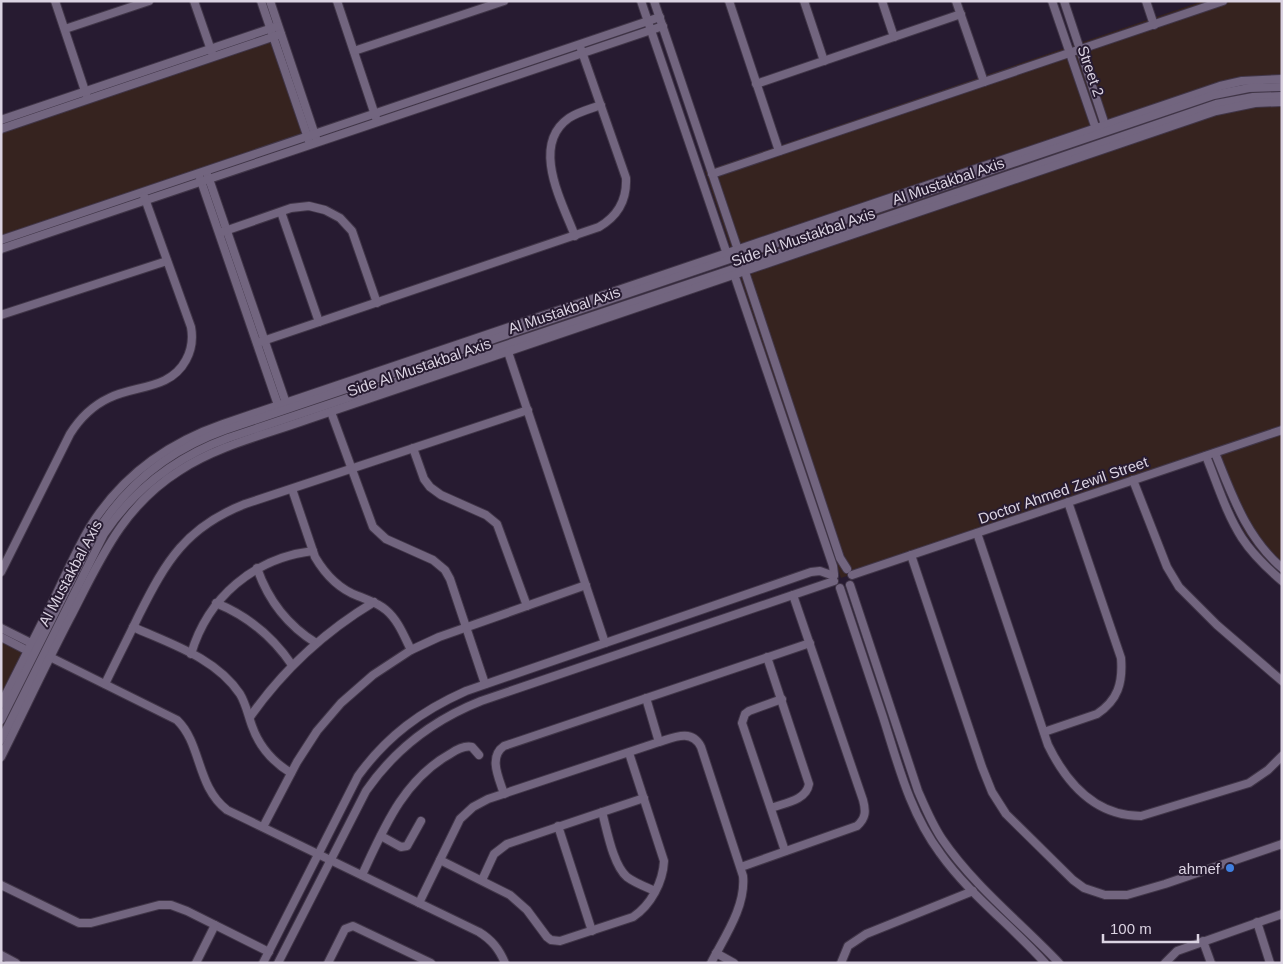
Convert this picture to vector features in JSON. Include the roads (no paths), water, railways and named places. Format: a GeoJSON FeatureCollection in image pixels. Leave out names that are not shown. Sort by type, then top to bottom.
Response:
{"type":"FeatureCollection","features":[{"type":"Feature","properties":{"kind":"street"},"geometry":{"type":"LineString","coordinates":[[55,1],[87,95]]}},
{"type":"Feature","properties":{"kind":"street"},"geometry":{"type":"LineString","coordinates":[[65,30],[126,5],[149,1]]}},
{"type":"Feature","properties":{"kind":"street"},"geometry":{"type":"LineString","coordinates":[[194,1],[212,53]]}},
{"type":"Feature","properties":{"kind":"street"},"geometry":{"type":"LineString","coordinates":[[261,1],[274,27],[314,144]]}},
{"type":"Feature","properties":{"kind":"street"},"geometry":{"type":"LineString","coordinates":[[270,1],[274,27]]}},
{"type":"Feature","properties":{"kind":"street"},"geometry":{"type":"LineString","coordinates":[[337,1],[378,122]]}},
{"type":"Feature","properties":{"kind":"street"},"geometry":{"type":"LineString","coordinates":[[354,51],[504,1]]}},
{"type":"Feature","properties":{"kind":"street"},"geometry":{"type":"LineString","coordinates":[[641,1],[833,566],[834,577],[840,588],[916,814],[940,853],[973,891],[1045,963]]}},
{"type":"Feature","properties":{"kind":"street"},"geometry":{"type":"LineString","coordinates":[[654,1],[840,558],[849,572],[852,582],[850,586],[918,791],[933,823],[952,853],[975,880],[1058,963]]}},
{"type":"Feature","properties":{"kind":"street"},"geometry":{"type":"LineString","coordinates":[[729,1],[779,151]]}},
{"type":"Feature","properties":{"kind":"street"},"geometry":{"type":"LineString","coordinates":[[804,1],[824,61]]}},
{"type":"Feature","properties":{"kind":"street"},"geometry":{"type":"LineString","coordinates":[[882,1],[894,37]]}},
{"type":"Feature","properties":{"kind":"street"},"geometry":{"type":"LineString","coordinates":[[956,1],[984,82]]}},
{"type":"Feature","properties":{"kind":"street","name":"Street 2"},"geometry":{"type":"LineString","coordinates":[[1052,1],[1102,146]]}},
{"type":"Feature","properties":{"kind":"street","name":"Street 2"},"geometry":{"type":"LineString","coordinates":[[1064,1],[1111,143]]}},
{"type":"Feature","properties":{"kind":"street"},"geometry":{"type":"LineString","coordinates":[[1146,1],[1154,25]]}},
{"type":"Feature","properties":{"kind":"street"},"geometry":{"type":"LineString","coordinates":[[712,174],[1223,1]]}},
{"type":"Feature","properties":{"kind":"street"},"geometry":{"type":"LineString","coordinates":[[756,84],[961,14]]}},
{"type":"Feature","properties":{"kind":"street"},"geometry":{"type":"LineString","coordinates":[[204,176],[311,135],[660,17]]}},
{"type":"Feature","properties":{"kind":"street"},"geometry":{"type":"LineString","coordinates":[[1,240],[204,176],[314,144],[662,26]]}},
{"type":"Feature","properties":{"kind":"street"},"geometry":{"type":"LineString","coordinates":[[212,53],[274,27]]}},
{"type":"Feature","properties":{"kind":"street"},"geometry":{"type":"LineString","coordinates":[[1,120],[87,95],[212,53],[277,36]]}},
{"type":"Feature","properties":{"kind":"street"},"geometry":{"type":"LineString","coordinates":[[261,342],[575,236],[604,224],[617,212],[625,196],[625,172],[579,44]]}},
{"type":"Feature","properties":{"kind":"street"},"geometry":{"type":"LineString","coordinates":[[1106,128],[1220,86],[1249,81],[1282,79]]}},
{"type":"Feature","properties":{"kind":"street"},"geometry":{"type":"LineString","coordinates":[[1097,131],[1214,95],[1249,88],[1282,87]]}},
{"type":"Feature","properties":{"kind":"street"},"geometry":{"type":"LineString","coordinates":[[1,129],[87,95]]}},
{"type":"Feature","properties":{"kind":"street"},"geometry":{"type":"LineString","coordinates":[[1111,143],[1216,104],[1253,97],[1282,96]]}},
{"type":"Feature","properties":{"kind":"street","name":"Side Al Mustakbal Axis"},"geometry":{"type":"LineString","coordinates":[[744,268],[1111,143],[1216,111],[1255,103],[1282,102]]}},
{"type":"Feature","properties":{"kind":"street"},"geometry":{"type":"LineString","coordinates":[[575,236],[552,174],[549,160],[551,146],[558,128],[567,119],[601,104]]}},
{"type":"Feature","properties":{"kind":"street","name":"Side Al Mustakbal Axis"},"geometry":{"type":"LineString","coordinates":[[728,256],[1097,131]]}},
{"type":"Feature","properties":{"kind":"street"},"geometry":{"type":"LineString","coordinates":[[1,720],[91,526],[109,501],[130,478],[163,452],[194,435],[284,411],[204,176]]}},
{"type":"Feature","properties":{"kind":"street"},"geometry":{"type":"LineString","coordinates":[[1,249],[144,196]]}},
{"type":"Feature","properties":{"kind":"street"},"geometry":{"type":"LineString","coordinates":[[1,572],[4,558],[70,434],[81,419],[94,406],[109,397],[165,381],[176,373],[187,358],[191,346],[191,326],[144,196]]}},
{"type":"Feature","properties":{"kind":"street"},"geometry":{"type":"LineString","coordinates":[[223,232],[291,208],[308,206],[325,210],[340,218],[352,231],[377,303]]}},
{"type":"Feature","properties":{"kind":"street"},"geometry":{"type":"LineString","coordinates":[[281,212],[319,322]]}},
{"type":"Feature","properties":{"kind":"street","name":"Al Mustakbal Axis"},"geometry":{"type":"LineString","coordinates":[[46,655],[104,534],[141,489],[163,471],[201,449],[284,411],[728,256]]}},
{"type":"Feature","properties":{"kind":"street"},"geometry":{"type":"LineString","coordinates":[[1,316],[167,261]]}},
{"type":"Feature","properties":{"kind":"street","name":"Al Mustakbal Axis"},"geometry":{"type":"LineString","coordinates":[[284,411],[304,417],[744,268]]}},
{"type":"Feature","properties":{"kind":"street","name":"Side Al Mustakbal Axis"},"geometry":{"type":"LineString","coordinates":[[1,758],[10,732],[46,655],[111,539],[146,496],[173,474],[204,457],[304,417],[330,412],[508,352],[733,272]]}},
{"type":"Feature","properties":{"kind":"street"},"geometry":{"type":"LineString","coordinates":[[508,352],[605,643]]}},
{"type":"Feature","properties":{"kind":"street"},"geometry":{"type":"LineString","coordinates":[[105,684],[162,572],[176,552],[193,534],[212,520],[234,509],[528,410]]}},
{"type":"Feature","properties":{"kind":"street"},"geometry":{"type":"LineString","coordinates":[[330,412],[373,527],[386,539],[429,558],[441,567],[450,579],[485,684]]}},
{"type":"Feature","properties":{"kind":"street","name":"Doctor Ahmed Zewil Street"},"geometry":{"type":"LineString","coordinates":[[849,572],[911,555],[1282,430]]}},
{"type":"Feature","properties":{"kind":"street"},"geometry":{"type":"LineString","coordinates":[[414,448],[424,479],[430,487],[441,495],[486,514],[497,524],[527,606]]}},
{"type":"Feature","properties":{"kind":"street"},"geometry":{"type":"LineString","coordinates":[[1216,453],[1244,521],[1259,544],[1282,568]]}},
{"type":"Feature","properties":{"kind":"street"},"geometry":{"type":"LineString","coordinates":[[1206,456],[1229,513],[1242,538],[1259,560],[1282,581]]}},
{"type":"Feature","properties":{"kind":"street"},"geometry":{"type":"LineString","coordinates":[[1133,480],[1167,567],[1179,586],[1217,625],[1282,681]]}},
{"type":"Feature","properties":{"kind":"street"},"geometry":{"type":"LineString","coordinates":[[292,489],[319,564],[336,583],[350,593],[374,602],[386,610],[395,620],[411,650]]}},
{"type":"Feature","properties":{"kind":"street"},"geometry":{"type":"LineString","coordinates":[[810,498],[819,495]]}},
{"type":"Feature","properties":{"kind":"street"},"geometry":{"type":"LineString","coordinates":[[1044,732],[1097,714],[1104,709],[1110,704],[1119,690],[1122,674],[1122,658],[1068,502]]}},
{"type":"Feature","properties":{"kind":"street"},"geometry":{"type":"LineString","coordinates":[[977,533],[1044,732],[1057,763],[1080,792],[1099,806],[1130,816],[1141,816],[1161,811],[1248,783],[1268,770],[1282,756]]}},
{"type":"Feature","properties":{"kind":"street"},"geometry":{"type":"LineString","coordinates":[[191,654],[201,627],[216,603],[235,584],[257,568],[284,556],[313,551]]}},
{"type":"Feature","properties":{"kind":"street"},"geometry":{"type":"LineString","coordinates":[[911,555],[983,771],[992,792],[1006,814],[1073,880],[1094,892],[1104,895],[1127,896],[1282,844]]}},
{"type":"Feature","properties":{"kind":"street"},"geometry":{"type":"LineString","coordinates":[[257,568],[265,588],[276,607],[290,623],[316,643]]}},
{"type":"Feature","properties":{"kind":"street"},"geometry":{"type":"LineString","coordinates":[[278,963],[358,804],[375,777],[397,753],[423,732],[450,715],[474,704],[793,594],[834,577],[840,569],[849,572]]}},
{"type":"Feature","properties":{"kind":"street"},"geometry":{"type":"LineString","coordinates":[[264,963],[352,786],[368,762],[390,738],[415,719],[466,691],[810,572],[820,571],[834,577]]}},
{"type":"Feature","properties":{"kind":"street"},"geometry":{"type":"LineString","coordinates":[[262,827],[310,741],[342,703],[373,675],[411,650],[439,636],[586,585]]}},
{"type":"Feature","properties":{"kind":"street"},"geometry":{"type":"LineString","coordinates":[[840,588],[850,586]]}},
{"type":"Feature","properties":{"kind":"street"},"geometry":{"type":"LineString","coordinates":[[741,867],[857,826],[865,814],[863,800],[793,594]]}},
{"type":"Feature","properties":{"kind":"street"},"geometry":{"type":"LineString","coordinates":[[250,717],[270,690],[316,643],[374,602]]}},
{"type":"Feature","properties":{"kind":"street"},"geometry":{"type":"LineString","coordinates":[[216,603],[241,615],[264,632],[292,666]]}},
{"type":"Feature","properties":{"kind":"street"},"geometry":{"type":"LineString","coordinates":[[133,627],[191,654],[212,666],[227,678],[244,701],[257,738],[266,752],[277,764],[291,773]]}},
{"type":"Feature","properties":{"kind":"street"},"geometry":{"type":"LineString","coordinates":[[1,628],[33,649]]}},
{"type":"Feature","properties":{"kind":"street"},"geometry":{"type":"LineString","coordinates":[[1,637],[46,655],[173,718],[179,722],[187,734],[208,788],[227,810],[486,937],[498,948],[504,963]]}},
{"type":"Feature","properties":{"kind":"street"},"geometry":{"type":"LineString","coordinates":[[614,640],[619,654]]}},
{"type":"Feature","properties":{"kind":"street"},"geometry":{"type":"LineString","coordinates":[[504,794],[495,758],[501,748],[810,643]]}},
{"type":"Feature","properties":{"kind":"street"},"geometry":{"type":"LineString","coordinates":[[1,704],[33,649]]}},
{"type":"Feature","properties":{"kind":"street"},"geometry":{"type":"LineString","coordinates":[[767,657],[809,784],[807,792],[802,797],[771,808]]}},
{"type":"Feature","properties":{"kind":"street"},"geometry":{"type":"LineString","coordinates":[[646,698],[659,742]]}},
{"type":"Feature","properties":{"kind":"street"},"geometry":{"type":"LineString","coordinates":[[782,699],[748,712],[745,714],[742,722],[785,851]]}},
{"type":"Feature","properties":{"kind":"street"},"geometry":{"type":"LineString","coordinates":[[1,740],[10,732]]}},
{"type":"Feature","properties":{"kind":"street"},"geometry":{"type":"LineString","coordinates":[[419,903],[457,825],[467,812],[482,802],[684,735],[694,738],[698,742],[743,876],[743,895],[736,914],[711,963]]}},
{"type":"Feature","properties":{"kind":"street"},"geometry":{"type":"LineString","coordinates":[[362,875],[400,800],[430,768],[452,753],[468,746],[475,749],[479,755]]}},
{"type":"Feature","properties":{"kind":"street"},"geometry":{"type":"LineString","coordinates":[[440,860],[502,890],[519,902],[551,940],[560,941],[633,917],[647,905],[655,891],[662,874],[664,861],[629,753]]}},
{"type":"Feature","properties":{"kind":"street"},"geometry":{"type":"LineString","coordinates":[[482,880],[491,859],[502,847],[558,826],[644,798]]}},
{"type":"Feature","properties":{"kind":"street"},"geometry":{"type":"LineString","coordinates":[[602,812],[617,863],[622,871],[633,881],[655,891]]}},
{"type":"Feature","properties":{"kind":"street"},"geometry":{"type":"LineString","coordinates":[[381,836],[401,847],[405,847],[409,845],[421,821]]}},
{"type":"Feature","properties":{"kind":"street"},"geometry":{"type":"LineString","coordinates":[[558,826],[592,931]]}},
{"type":"Feature","properties":{"kind":"street"},"geometry":{"type":"LineString","coordinates":[[1,885],[79,923],[91,923],[165,905],[182,908],[269,952]]}},
{"type":"Feature","properties":{"kind":"street"},"geometry":{"type":"LineString","coordinates":[[840,963],[848,946],[866,934],[973,891]]}},
{"type":"Feature","properties":{"kind":"street"},"geometry":{"type":"LineString","coordinates":[[1165,963],[1177,951],[1282,914]]}},
{"type":"Feature","properties":{"kind":"street"},"geometry":{"type":"LineString","coordinates":[[1257,922],[1270,963]]}},
{"type":"Feature","properties":{"kind":"street"},"geometry":{"type":"LineString","coordinates":[[196,963],[215,925]]}},
{"type":"Feature","properties":{"kind":"street"},"geometry":{"type":"LineString","coordinates":[[329,963],[345,929],[352,926],[430,963]]}},
{"type":"Feature","properties":{"kind":"street"},"geometry":{"type":"LineString","coordinates":[[1203,941],[1211,963]]}},
{"type":"Feature","properties":{"kind":"street"},"geometry":{"type":"LineString","coordinates":[[716,953],[734,963]]}},
{"type":"Feature","properties":{"kind":"street"},"geometry":{"type":"LineString","coordinates":[[1,955],[12,962]]}},
{"type":"Feature","properties":{"kind":"place","name":"ahmef"},"geometry":{"type":"Point","coordinates":[1230,868]}}]}
